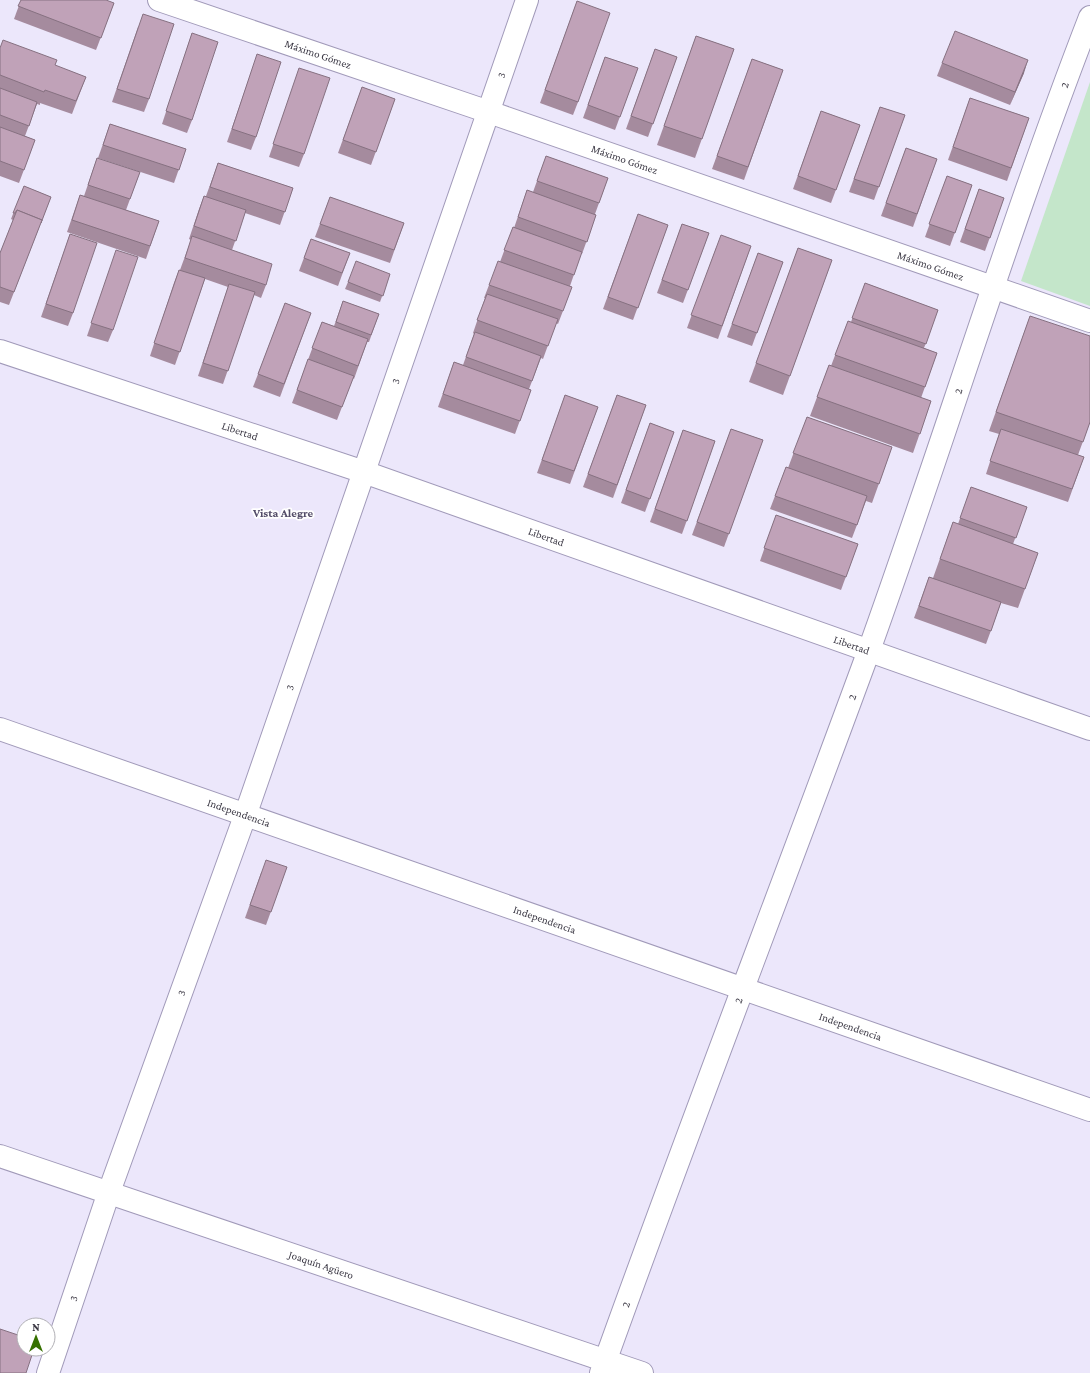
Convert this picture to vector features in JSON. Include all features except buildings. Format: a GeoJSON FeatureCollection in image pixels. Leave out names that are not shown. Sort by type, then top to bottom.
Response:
{"type":"FeatureCollection","features":[{"type":"Feature","properties":{"kind":"street","name":"Máximo Gómez"},"geometry":{"type":"LineString","coordinates":[[159,0],[489,112],[1090,321]]}},
{"type":"Feature","properties":{"kind":"street","name":"3"},"geometry":{"type":"LineString","coordinates":[[48,1373],[109,1192],[245,816],[527,0]]}},
{"type":"Feature","properties":{"kind":"street","name":"2"},"geometry":{"type":"LineString","coordinates":[[604,1367],[869,650],[993,287],[1068,74],[1090,17]]}},
{"type":"Feature","properties":{"kind":"street","name":"Libertad"},"geometry":{"type":"LineString","coordinates":[[0,351],[364,472],[1090,729]]}},
{"type":"Feature","properties":{"kind":"street","name":"Independencia"},"geometry":{"type":"LineString","coordinates":[[0,729],[245,816],[1090,1110]]}},
{"type":"Feature","properties":{"kind":"street","name":"Joaquín Agüero"},"geometry":{"type":"LineString","coordinates":[[0,1156],[109,1192],[604,1367],[642,1373]]}},
{"type":"Feature","properties":{"kind":"green space"},"geometry":{"type":"Polygon","coordinates":[[[1090,82],[1090,306],[1021,281],[1090,82]]]}},
{"type":"Feature","properties":{"kind":"district","name":"Vista Alegre"},"geometry":{"type":"Point","coordinates":[283,513]}}]}
